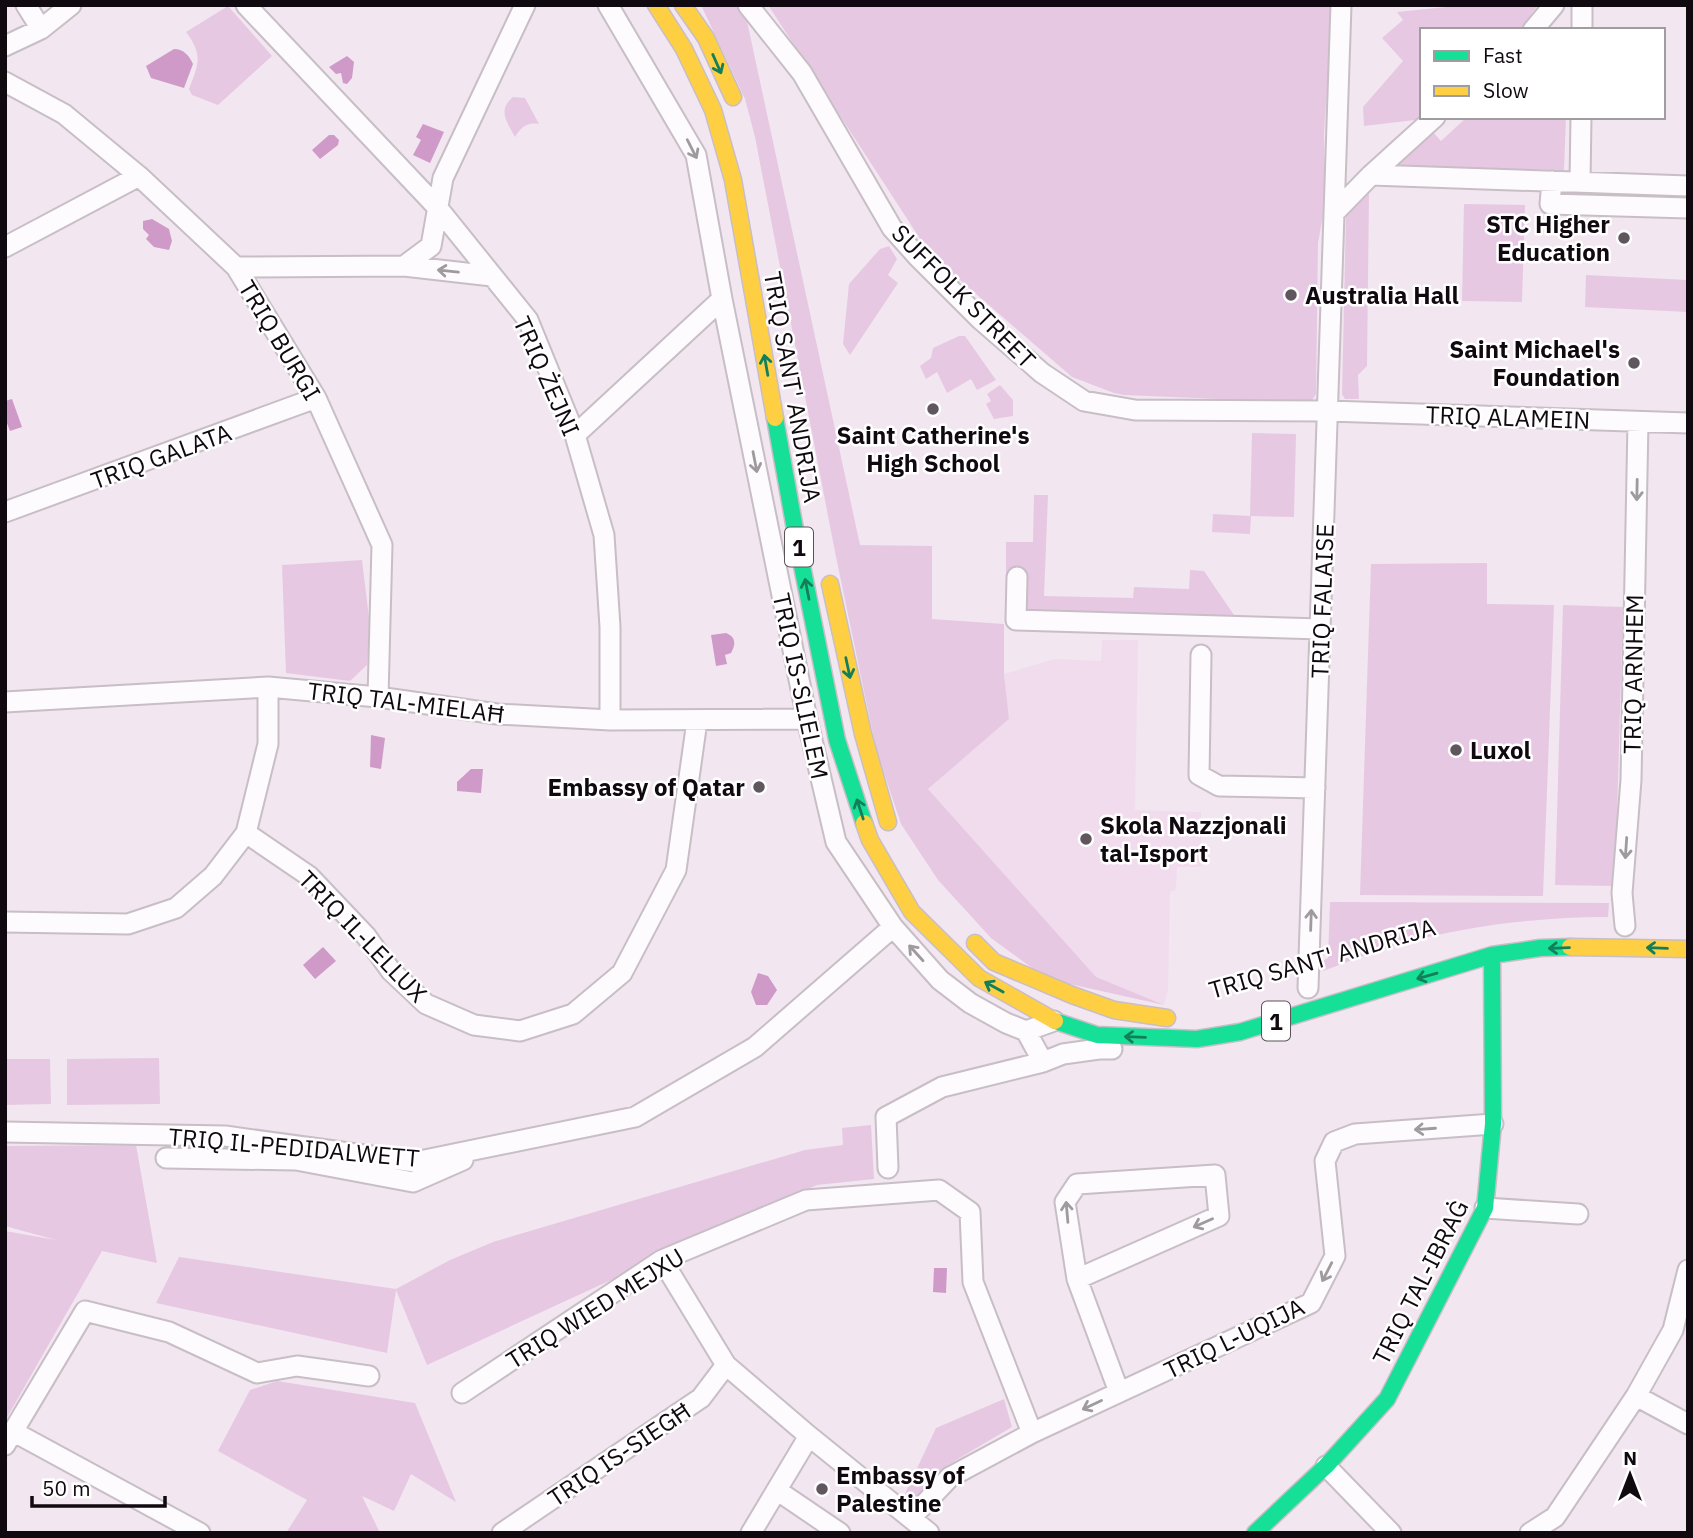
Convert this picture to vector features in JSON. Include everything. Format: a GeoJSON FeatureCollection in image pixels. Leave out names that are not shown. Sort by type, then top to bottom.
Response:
{"type":"FeatureCollection","features":[{"type":"Feature","properties":{"kind":"main road","name":"TRIQ SANT' ANDRIJA"},"geometry":{"type":"LineString","coordinates":[[656,5],[684,49],[713,110],[733,180],[798,545],[837,740],[870,840],[912,912],[979,978],[1054,1021],[1097,1035],[1197,1039],[1240,1032],[1492,955],[1540,948],[1688,949]]}},
{"type":"Feature","properties":{"kind":"main road"},"geometry":{"type":"LineString","coordinates":[[683,5],[706,38],[739,116]]}},
{"type":"Feature","properties":{"kind":"main road","name":"1"},"geometry":{"type":"LineString","coordinates":[[826,566],[863,734],[891,834]]}},
{"type":"Feature","properties":{"kind":"main road","name":"TRIQ SANT' ANDRIJA"},"geometry":{"type":"LineString","coordinates":[[968,935],[995,962],[1083,999],[1114,1010],[1160,1018],[1186,1016]]}},
{"type":"Feature","properties":{"kind":"main road","name":"TRIQ TAL-IBRAĠ"},"geometry":{"type":"LineString","coordinates":[[1255,1533],[1326,1466],[1387,1399],[1485,1208],[1493,1124],[1492,955]]}},
{"type":"Feature","properties":{"kind":"street"},"geometry":{"type":"LineString","coordinates":[[26,5],[41,29]]}},
{"type":"Feature","properties":{"kind":"street"},"geometry":{"type":"LineString","coordinates":[[5,46],[41,29],[71,5]]}},
{"type":"Feature","properties":{"kind":"street","name":"TRIQ ŻEJNI"},"geometry":{"type":"LineString","coordinates":[[246,5],[437,207],[527,320],[575,435],[604,535],[611,627],[610,720]]}},
{"type":"Feature","properties":{"kind":"street"},"geometry":{"type":"LineString","coordinates":[[404,266],[431,246],[443,178],[525,5]]}},
{"type":"Feature","properties":{"kind":"street","name":"TRIQ IS-SLIELEM"},"geometry":{"type":"LineString","coordinates":[[608,5],[696,155],[722,299],[807,719],[835,842],[893,927],[940,980],[970,1003],[1026,1031]]}},
{"type":"Feature","properties":{"kind":"street","name":"SUFFOLK STREET"},"geometry":{"type":"LineString","coordinates":[[748,5],[802,73],[892,228],[980,319],[1042,373],[1084,401],[1135,410],[1329,411]]}},
{"type":"Feature","properties":{"kind":"street","name":"TRIQ FALAISE"},"geometry":{"type":"LineString","coordinates":[[1308,988],[1329,411],[1340,5]]}},
{"type":"Feature","properties":{"kind":"street"},"geometry":{"type":"LineString","coordinates":[[1534,28],[1554,5]]}},
{"type":"Feature","properties":{"kind":"street"},"geometry":{"type":"LineString","coordinates":[[1582,5],[1582,28]]}},
{"type":"Feature","properties":{"kind":"street","name":"TRIQ BURGI"},"geometry":{"type":"LineString","coordinates":[[5,82],[64,114],[139,176],[236,267],[316,398],[382,545],[378,697]]}},
{"type":"Feature","properties":{"kind":"street"},"geometry":{"type":"LineString","coordinates":[[1334,213],[1433,119]]}},
{"type":"Feature","properties":{"kind":"street"},"geometry":{"type":"LineString","coordinates":[[1580,182],[1581,119]]}},
{"type":"Feature","properties":{"kind":"street"},"geometry":{"type":"LineString","coordinates":[[1371,175],[1688,186]]}},
{"type":"Feature","properties":{"kind":"street"},"geometry":{"type":"LineString","coordinates":[[5,247],[139,176]]}},
{"type":"Feature","properties":{"kind":"street"},"geometry":{"type":"LineString","coordinates":[[1552,181],[1550,204],[1688,208]]}},
{"type":"Feature","properties":{"kind":"street"},"geometry":{"type":"LineString","coordinates":[[236,267],[404,266],[492,276]]}},
{"type":"Feature","properties":{"kind":"street"},"geometry":{"type":"LineString","coordinates":[[575,435],[722,299]]}},
{"type":"Feature","properties":{"kind":"street","name":"TRIQ GALATA"},"geometry":{"type":"LineString","coordinates":[[5,512],[153,460],[316,398]]}},
{"type":"Feature","properties":{"kind":"street","name":"TRIQ ALAMEIN"},"geometry":{"type":"LineString","coordinates":[[1329,411],[1688,423]]}},
{"type":"Feature","properties":{"kind":"street","name":"TRIQ ARNHEM"},"geometry":{"type":"LineString","coordinates":[[1625,926],[1622,893],[1631,780],[1638,422]]}},
{"type":"Feature","properties":{"kind":"street"},"geometry":{"type":"LineString","coordinates":[[1017,577],[1016,620],[1321,629]]}},
{"type":"Feature","properties":{"kind":"street"},"geometry":{"type":"LineString","coordinates":[[1201,655],[1199,775],[1219,786],[1315,788]]}},
{"type":"Feature","properties":{"kind":"street"},"geometry":{"type":"LineString","coordinates":[[5,922],[128,924],[176,908],[213,876],[246,832],[268,744],[268,687]]}},
{"type":"Feature","properties":{"kind":"street","name":"TRIQ TAL-MIELAĦ"},"geometry":{"type":"LineString","coordinates":[[5,702],[268,687],[378,697],[497,714],[610,720],[807,719]]}},
{"type":"Feature","properties":{"kind":"street","name":"TRIQ IL-LELLUX"},"geometry":{"type":"LineString","coordinates":[[246,832],[309,876],[366,936],[391,971],[426,1004],[474,1025],[520,1031],[573,1014],[622,973],[676,870],[697,721]]}},
{"type":"Feature","properties":{"kind":"street","name":"TRIQ IL-PEDIDALWETT"},"geometry":{"type":"LineString","coordinates":[[5,1132],[225,1136],[415,1162],[635,1117],[755,1047],[893,927]]}},
{"type":"Feature","properties":{"kind":"street"},"geometry":{"type":"LineString","coordinates":[[1043,1062],[1026,1031],[1054,1021]]}},
{"type":"Feature","properties":{"kind":"street"},"geometry":{"type":"LineString","coordinates":[[888,1168],[886,1117],[942,1087],[1043,1062],[1063,1054],[1099,1049],[1152,1051],[1197,1039]]}},
{"type":"Feature","properties":{"kind":"street","name":"TRIQ L-UQIJA"},"geometry":{"type":"LineString","coordinates":[[911,1518],[950,1477],[1032,1433],[1311,1303],[1335,1256],[1325,1161],[1334,1142],[1354,1133],[1493,1124]]}},
{"type":"Feature","properties":{"kind":"street"},"geometry":{"type":"LineString","coordinates":[[166,1158],[296,1160],[413,1182],[484,1149]]}},
{"type":"Feature","properties":{"kind":"street"},"geometry":{"type":"LineString","coordinates":[[1077,1279],[1219,1216],[1215,1175],[1077,1184],[1065,1202],[1077,1279],[1119,1392]]}},
{"type":"Feature","properties":{"kind":"street","name":"TRIQ WIED MEJXU"},"geometry":{"type":"LineString","coordinates":[[462,1393],[662,1260],[806,1200],[939,1190],[970,1212],[973,1282],[1032,1433]]}},
{"type":"Feature","properties":{"kind":"street"},"geometry":{"type":"LineString","coordinates":[[1485,1208],[1578,1214]]}},
{"type":"Feature","properties":{"kind":"street"},"geometry":{"type":"LineString","coordinates":[[662,1260],[726,1365],[929,1533]]}},
{"type":"Feature","properties":{"kind":"street"},"geometry":{"type":"LineString","coordinates":[[1530,1533],[1555,1517],[1636,1396],[1673,1330],[1688,1270]]}},
{"type":"Feature","properties":{"kind":"street"},"geometry":{"type":"LineString","coordinates":[[200,1533],[9,1439],[85,1311],[169,1332],[257,1373],[298,1366],[369,1376]]}},
{"type":"Feature","properties":{"kind":"street","name":"TRIQ IS-SIEGĦ"},"geometry":{"type":"LineString","coordinates":[[502,1533],[701,1398],[726,1365]]}},
{"type":"Feature","properties":{"kind":"street"},"geometry":{"type":"LineString","coordinates":[[1636,1396],[1688,1424]]}},
{"type":"Feature","properties":{"kind":"street"},"geometry":{"type":"LineString","coordinates":[[751,1533],[809,1436]]}},
{"type":"Feature","properties":{"kind":"street"},"geometry":{"type":"LineString","coordinates":[[1326,1466],[1389,1532]]}},
{"type":"Feature","properties":{"kind":"street"},"geometry":{"type":"LineString","coordinates":[[778,1491],[840,1533]]}},
{"type":"Feature","properties":{"kind":"shaded area"},"geometry":{"type":"Polygon","coordinates":[[[701,5],[737,5],[745,12],[860,545],[932,546],[932,619],[1004,624],[1004,674],[1009,719],[928,789],[1096,977],[1164,1005],[1047,979],[991,938],[938,880],[901,824],[876,749],[755,137],[745,99],[701,5]]]}},
{"type":"Feature","properties":{"kind":"shaded area"},"geometry":{"type":"Polygon","coordinates":[[[768,5],[1333,5],[1324,133],[1325,205],[1318,243],[1316,394],[1310,403],[1124,395],[1072,377],[930,254],[768,5]]]}},
{"type":"Feature","properties":{"kind":"shaded area"},"geometry":{"type":"Polygon","coordinates":[[[1466,5],[1538,5],[1521,28],[1420,28],[1420,119],[1423,119],[1364,126],[1363,107],[1403,61],[1382,38],[1403,20],[1397,12],[1466,5]]]}},
{"type":"Feature","properties":{"kind":"shaded area"},"geometry":{"type":"Polygon","coordinates":[[[228,6],[272,56],[218,105],[192,95],[189,89],[198,59],[195,47],[186,32],[228,6]]]}},
{"type":"Feature","properties":{"kind":"shaded area"},"geometry":{"type":"Polygon","coordinates":[[[174,49],[185,53],[193,64],[184,88],[151,78],[146,66],[174,49]]]}},
{"type":"Feature","properties":{"kind":"shaded area"},"geometry":{"type":"Polygon","coordinates":[[[347,56],[354,62],[352,78],[347,84],[343,83],[341,73],[336,74],[329,67],[347,56]]]}},
{"type":"Feature","properties":{"kind":"shaded area"},"geometry":{"type":"Polygon","coordinates":[[[513,97],[525,98],[539,124],[525,126],[515,137],[504,111],[513,97]]]}},
{"type":"Feature","properties":{"kind":"shaded area"},"geometry":{"type":"Polygon","coordinates":[[[1465,119],[1566,119],[1564,170],[1393,168],[1431,130],[1441,141],[1465,119]]]}},
{"type":"Feature","properties":{"kind":"shaded area"},"geometry":{"type":"Polygon","coordinates":[[[423,124],[444,132],[430,163],[413,155],[421,140],[416,137],[423,124]]]}},
{"type":"Feature","properties":{"kind":"shaded area"},"geometry":{"type":"Polygon","coordinates":[[[329,135],[334,135],[339,140],[338,145],[320,159],[312,150],[329,135]]]}},
{"type":"Feature","properties":{"kind":"shaded area"},"geometry":{"type":"Polygon","coordinates":[[[1565,188],[1688,192],[1688,206],[1564,202],[1565,188]]]}},
{"type":"Feature","properties":{"kind":"shaded area"},"geometry":{"type":"Polygon","coordinates":[[[1369,193],[1367,366],[1358,375],[1359,399],[1345,399],[1342,394],[1346,214],[1369,193]]]}},
{"type":"Feature","properties":{"kind":"shaded area"},"geometry":{"type":"Polygon","coordinates":[[[1464,204],[1525,205],[1522,302],[1462,301],[1464,204]]]}},
{"type":"Feature","properties":{"kind":"shaded area"},"geometry":{"type":"Polygon","coordinates":[[[152,219],[169,229],[172,241],[169,250],[154,247],[146,239],[149,235],[143,229],[143,221],[152,219]]]}},
{"type":"Feature","properties":{"kind":"shaded area"},"geometry":{"type":"Polygon","coordinates":[[[889,246],[897,259],[888,275],[898,283],[850,355],[843,344],[849,284],[880,249],[889,246]]]}},
{"type":"Feature","properties":{"kind":"shaded area"},"geometry":{"type":"Polygon","coordinates":[[[1586,275],[1688,280],[1688,312],[1585,307],[1586,275]]]}},
{"type":"Feature","properties":{"kind":"shaded area"},"geometry":{"type":"Polygon","coordinates":[[[959,336],[965,336],[996,380],[977,390],[971,379],[947,393],[937,372],[926,379],[920,366],[931,358],[933,348],[959,336]]]}},
{"type":"Feature","properties":{"kind":"shaded area"},"geometry":{"type":"Polygon","coordinates":[[[1000,385],[1013,400],[1013,416],[994,419],[986,404],[991,401],[987,394],[1000,385]]]}},
{"type":"Feature","properties":{"kind":"shaded area"},"geometry":{"type":"Polygon","coordinates":[[[12,399],[22,427],[10,431],[5,418],[5,401],[12,399]]]}},
{"type":"Feature","properties":{"kind":"shaded area"},"geometry":{"type":"Polygon","coordinates":[[[1252,433],[1296,434],[1294,517],[1251,516],[1250,534],[1212,532],[1213,514],[1250,516],[1252,433]]]}},
{"type":"Feature","properties":{"kind":"shaded area"},"geometry":{"type":"Polygon","coordinates":[[[1034,495],[1048,495],[1044,596],[1133,598],[1134,587],[1189,589],[1190,570],[1204,571],[1238,621],[1006,615],[1006,542],[1033,542],[1034,495]]]}},
{"type":"Feature","properties":{"kind":"shaded area"},"geometry":{"type":"Polygon","coordinates":[[[362,560],[370,626],[367,665],[350,681],[286,673],[282,565],[362,560]]]}},
{"type":"Feature","properties":{"kind":"shaded area","name":"Luxol"},"geometry":{"type":"Polygon","coordinates":[[[1487,563],[1487,604],[1554,605],[1543,896],[1360,895],[1371,564],[1487,563]]]}},
{"type":"Feature","properties":{"kind":"shaded area"},"geometry":{"type":"Polygon","coordinates":[[[1563,605],[1623,607],[1615,886],[1555,885],[1563,605]]]}},
{"type":"Feature","properties":{"kind":"shaded area"},"geometry":{"type":"Polygon","coordinates":[[[726,633],[733,639],[734,647],[731,653],[725,655],[727,664],[716,666],[711,635],[726,633]]]}},
{"type":"Feature","properties":{"kind":"shaded area","name":"Skola Nazzjonali tal-Isport"},"geometry":{"type":"Polygon","coordinates":[[[1102,640],[1138,640],[1135,810],[1201,812],[1201,867],[1177,867],[1176,890],[1170,892],[1168,990],[1164,1005],[1096,978],[928,789],[1009,719],[1004,674],[1055,659],[1101,661],[1102,640]]]}},
{"type":"Feature","properties":{"kind":"shaded area"},"geometry":{"type":"Polygon","coordinates":[[[371,735],[385,738],[381,769],[370,767],[371,735]]]}},
{"type":"Feature","properties":{"kind":"shaded area"},"geometry":{"type":"Polygon","coordinates":[[[471,769],[483,769],[481,793],[457,791],[457,782],[471,769]]]}},
{"type":"Feature","properties":{"kind":"shaded area"},"geometry":{"type":"Polygon","coordinates":[[[1330,902],[1609,903],[1608,917],[1529,921],[1451,932],[1390,947],[1323,971],[1322,961],[1328,958],[1330,902]]]}},
{"type":"Feature","properties":{"kind":"shaded area"},"geometry":{"type":"Polygon","coordinates":[[[323,947],[336,961],[315,979],[303,965],[323,947]]]}},
{"type":"Feature","properties":{"kind":"shaded area"},"geometry":{"type":"Polygon","coordinates":[[[758,973],[768,976],[777,990],[767,1005],[756,1005],[751,992],[758,973]]]}},
{"type":"Feature","properties":{"kind":"shaded area"},"geometry":{"type":"Polygon","coordinates":[[[159,1058],[160,1104],[67,1105],[67,1059],[159,1058]]]}},
{"type":"Feature","properties":{"kind":"shaded area"},"geometry":{"type":"Polygon","coordinates":[[[5,1059],[50,1059],[51,1104],[5,1105],[5,1059]]]}},
{"type":"Feature","properties":{"kind":"shaded area"},"geometry":{"type":"Polygon","coordinates":[[[871,1125],[874,1179],[817,1185],[427,1365],[396,1290],[387,1353],[156,1303],[179,1257],[396,1289],[450,1260],[493,1242],[805,1150],[843,1145],[842,1128],[871,1125]]]}},
{"type":"Feature","properties":{"kind":"shaded area"},"geometry":{"type":"Polygon","coordinates":[[[136,1145],[157,1263],[102,1251],[5,1421],[5,1231],[56,1240],[5,1226],[5,1146],[136,1145]]]}},
{"type":"Feature","properties":{"kind":"shaded area"},"geometry":{"type":"Polygon","coordinates":[[[934,1268],[947,1268],[946,1293],[933,1292],[934,1268]]]}},
{"type":"Feature","properties":{"kind":"shaded area"},"geometry":{"type":"Polygon","coordinates":[[[277,1381],[415,1403],[456,1502],[411,1474],[394,1511],[362,1496],[380,1533],[286,1533],[307,1500],[218,1451],[250,1390],[277,1381]]]}},
{"type":"Feature","properties":{"kind":"shaded area"},"geometry":{"type":"Polygon","coordinates":[[[1004,1399],[1012,1427],[946,1466],[912,1501],[904,1496],[936,1428],[1004,1399]]]}},
{"type":"Feature","properties":{"kind":"traffic: fast"},"geometry":{"type":"LineString","coordinates":[[775,418],[837,740],[864,823]]}},
{"type":"Feature","properties":{"kind":"traffic: fast"},"geometry":{"type":"LineString","coordinates":[[1055,1021],[1097,1035],[1197,1039],[1240,1032],[1492,955],[1570,947]]}},
{"type":"Feature","properties":{"kind":"traffic: fast"},"geometry":{"type":"LineString","coordinates":[[1255,1533],[1326,1466],[1387,1399],[1485,1208],[1493,1124],[1492,955]]}},
{"type":"Feature","properties":{"kind":"traffic: slow"},"geometry":{"type":"LineString","coordinates":[[656,5],[684,49],[713,110],[733,180],[775,418]]}},
{"type":"Feature","properties":{"kind":"traffic: slow"},"geometry":{"type":"LineString","coordinates":[[683,5],[706,38],[733,97]]}},
{"type":"Feature","properties":{"kind":"traffic: slow"},"geometry":{"type":"LineString","coordinates":[[830,584],[863,734],[888,822]]}},
{"type":"Feature","properties":{"kind":"traffic: slow"},"geometry":{"type":"LineString","coordinates":[[864,823],[870,840],[912,912],[979,978],[1055,1021]]}},
{"type":"Feature","properties":{"kind":"traffic: slow"},"geometry":{"type":"LineString","coordinates":[[975,943],[994,962],[1072,995],[1114,1010],[1167,1018]]}},
{"type":"Feature","properties":{"kind":"traffic: slow"},"geometry":{"type":"LineString","coordinates":[[1570,947],[1688,949]]}},
{"type":"Feature","properties":{"kind":"place","name":"STC Higher Education"},"geometry":{"type":"Point","coordinates":[1624,238]}},
{"type":"Feature","properties":{"kind":"place","name":"Australia Hall"},"geometry":{"type":"Point","coordinates":[1291,295]}},
{"type":"Feature","properties":{"kind":"place","name":"Saint Michael's Foundation"},"geometry":{"type":"Point","coordinates":[1634,363]}},
{"type":"Feature","properties":{"kind":"place","name":"Saint Catherine's High School"},"geometry":{"type":"Point","coordinates":[933,409]}},
{"type":"Feature","properties":{"kind":"place","name":"Luxol"},"geometry":{"type":"Point","coordinates":[1456,750]}},
{"type":"Feature","properties":{"kind":"place","name":"Embassy of Qatar"},"geometry":{"type":"Point","coordinates":[759,787]}},
{"type":"Feature","properties":{"kind":"place","name":"Skola Nazzjonali tal-Isport"},"geometry":{"type":"Point","coordinates":[1086,839]}},
{"type":"Feature","properties":{"kind":"place","name":"Embassy of Palestine"},"geometry":{"type":"Point","coordinates":[822,1489]}}]}
